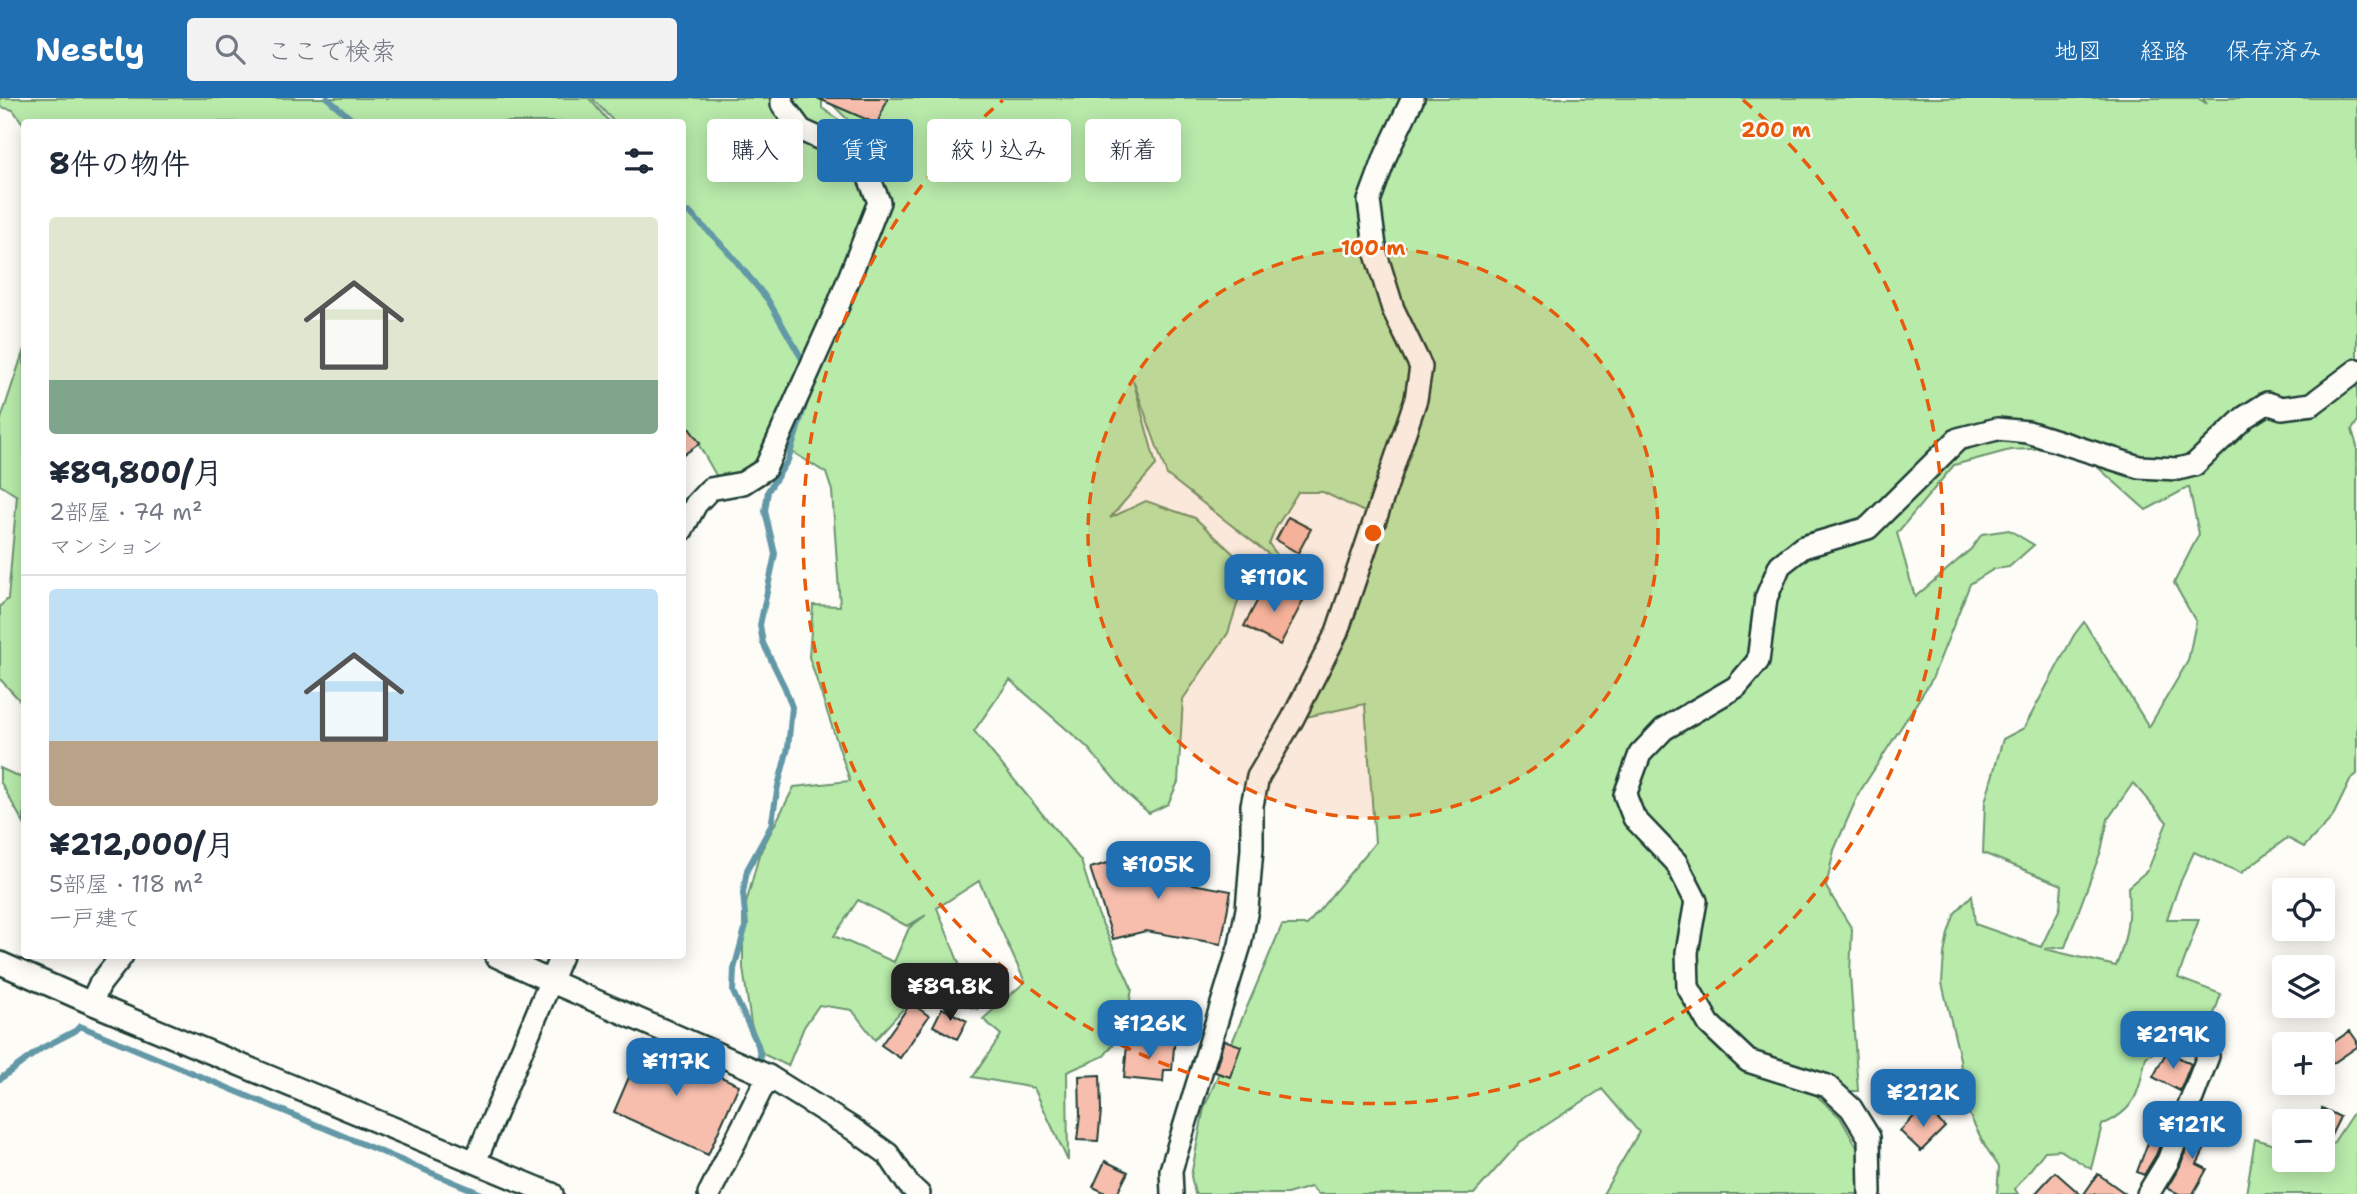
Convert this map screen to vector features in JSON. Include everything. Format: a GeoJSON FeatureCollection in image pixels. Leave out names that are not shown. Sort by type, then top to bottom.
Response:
{"type":"FeatureCollection","features":[{"type":"Feature","properties":{"kind":"street"},"geometry":{"type":"LineString","coordinates":[[686,523],[696,504],[710,489],[743,483],[765,470],[838,306],[878,202],[864,169],[848,151],[802,130],[782,104],[782,98]]}},
{"type":"Feature","properties":{"kind":"street"},"geometry":{"type":"LineString","coordinates":[[1172,1194],[1171,1170],[1240,945],[1247,909],[1252,849],[1252,805],[1258,777],[1292,720],[1338,632],[1416,398],[1422,367],[1393,309],[1376,254],[1369,201],[1386,155],[1413,98]]}},
{"type":"Feature","properties":{"kind":"street"},"geometry":{"type":"LineString","coordinates":[[1870,1194],[1869,1137],[1851,1108],[1827,1086],[1748,1061],[1709,1024],[1688,987],[1687,952],[1696,901],[1676,862],[1634,818],[1625,795],[1640,754],[1664,729],[1736,687],[1758,661],[1766,598],[1780,565],[1803,547],[1868,528],[1958,439],[1997,429],[2028,432],[2139,467],[2178,469],[2194,465],[2245,417],[2267,403],[2282,408],[2312,404],[2357,370]]}},
{"type":"Feature","properties":{"kind":"street"},"geometry":{"type":"LineString","coordinates":[[91,1003],[100,984],[120,959]]}},
{"type":"Feature","properties":{"kind":"street"},"geometry":{"type":"LineString","coordinates":[[502,959],[768,1076],[888,1154],[908,1184],[919,1194]]}},
{"type":"Feature","properties":{"kind":"street"},"geometry":{"type":"LineString","coordinates":[[475,1163],[561,959]]}},
{"type":"Feature","properties":{"kind":"street"},"geometry":{"type":"LineString","coordinates":[[0,962],[91,1003],[552,1194]]}},
{"type":"Feature","properties":{"kind":"street"},"geometry":{"type":"LineString","coordinates":[[2148,1194],[2168,1161],[2208,1056]]}},
{"type":"Feature","properties":{"kind":"street"},"geometry":{"type":"LineString","coordinates":[[709,1194],[768,1076]]}},
{"type":"Feature","properties":{"kind":"green space"},"geometry":{"type":"Polygon","coordinates":[[[0,98],[589,98],[606,119],[21,121],[13,110],[0,107],[0,98]]]}},
{"type":"Feature","properties":{"kind":"green space"},"geometry":{"type":"Polygon","coordinates":[[[592,98],[822,98],[822,108],[837,119],[817,119],[817,182],[913,182],[913,119],[847,119],[833,105],[833,98],[2198,98],[2207,104],[2203,98],[2357,98],[2357,422],[2352,430],[2357,446],[2357,774],[2351,779],[2332,818],[2304,847],[2287,838],[2241,873],[2194,852],[2167,919],[2199,919],[2178,978],[2221,994],[2200,1053],[2171,1043],[2146,1057],[2138,1090],[2130,1106],[2102,1125],[2091,1169],[2060,1150],[2045,1151],[2015,1189],[2018,1194],[1997,1194],[1999,1167],[1964,1104],[1960,1059],[1942,983],[1948,933],[1955,913],[1972,895],[1975,924],[2041,947],[2060,908],[2062,885],[1983,853],[1985,802],[2003,739],[2024,728],[2074,635],[2084,622],[2149,727],[2188,661],[2196,622],[2174,583],[2199,534],[2189,487],[2146,510],[2075,447],[2010,450],[1954,465],[1897,533],[1915,597],[1971,549],[1982,534],[2009,530],[2034,545],[2009,567],[1994,569],[1970,584],[1932,679],[1859,793],[1834,850],[1826,887],[1852,929],[1850,973],[1858,1091],[1775,1069],[1799,1090],[1816,1095],[1840,1117],[1858,1149],[1870,1194],[1603,1194],[1639,1132],[1602,1089],[1520,1142],[1474,1194],[1318,1194],[1311,1187],[1287,1194],[1195,1194],[1191,1176],[1204,1108],[1282,925],[1307,925],[1375,843],[1365,704],[1292,720],[1373,516],[1323,492],[1298,492],[1269,544],[1289,570],[1167,475],[1133,380],[1156,465],[1110,518],[1146,501],[1195,518],[1239,559],[1245,580],[1228,633],[1183,699],[1178,782],[1168,804],[1149,813],[1128,795],[1087,747],[1010,680],[974,731],[1081,861],[1098,914],[1132,989],[1125,1030],[1104,1056],[1067,1072],[1068,1161],[1034,1088],[973,1077],[1001,1035],[983,1019],[1025,982],[979,881],[937,908],[977,1009],[948,1001],[912,999],[875,1040],[852,1010],[819,1005],[804,1027],[788,1066],[763,1054],[751,1024],[743,968],[743,915],[759,855],[794,787],[850,781],[809,657],[813,605],[840,606],[832,491],[826,473],[794,453],[780,454],[722,486],[686,422],[686,119],[611,119],[592,98]],[[2133,783],[2108,819],[2101,851],[2065,947],[2045,949],[2116,966],[2127,927],[2128,887],[2148,870],[2167,822],[2133,783]],[[858,900],[834,936],[894,962],[909,928],[926,915],[907,926],[858,900]]]}},
{"type":"Feature","properties":{"kind":"green space"},"geometry":{"type":"Polygon","coordinates":[[[21,358],[21,702],[0,679],[0,606],[8,599],[17,496],[0,485],[0,422],[21,358]]]}},
{"type":"Feature","properties":{"kind":"green space"},"geometry":{"type":"Polygon","coordinates":[[[0,768],[21,778],[21,819],[0,781],[0,768]]]}},
{"type":"Feature","properties":{"kind":"green space"},"geometry":{"type":"Polygon","coordinates":[[[2357,1107],[2357,1194],[2246,1194],[2255,1139],[2272,1144],[2272,1172],[2335,1172],[2335,1140],[2357,1107]]]}},
{"type":"Feature","properties":{"kind":"building"},"geometry":{"type":"Polygon","coordinates":[[[817,98],[888,98],[879,119],[865,119],[817,98]]]}},
{"type":"Feature","properties":{"kind":"building"},"geometry":{"type":"Polygon","coordinates":[[[686,424],[700,443],[686,453],[686,424]]]}},
{"type":"Feature","properties":{"kind":"building"},"geometry":{"type":"Polygon","coordinates":[[[1288,517],[1311,529],[1298,553],[1276,540],[1288,517]]]}},
{"type":"Feature","properties":{"kind":"building"},"geometry":{"type":"Polygon","coordinates":[[[1267,582],[1303,601],[1280,645],[1244,626],[1267,582]]]}},
{"type":"Feature","properties":{"kind":"building"},"geometry":{"type":"Polygon","coordinates":[[[1162,848],[1170,880],[1231,891],[1221,944],[1146,931],[1113,939],[1090,868],[1162,848]]]}},
{"type":"Feature","properties":{"kind":"building"},"geometry":{"type":"Polygon","coordinates":[[[911,1003],[929,1016],[900,1058],[881,1045],[911,1003]]]}},
{"type":"Feature","properties":{"kind":"building"},"geometry":{"type":"Polygon","coordinates":[[[942,1008],[967,1021],[957,1039],[933,1026],[942,1008]]]}},
{"type":"Feature","properties":{"kind":"building"},"geometry":{"type":"Polygon","coordinates":[[[2350,1031],[2357,1041],[2357,1047],[2335,1062],[2335,1041],[2350,1031]]]}},
{"type":"Feature","properties":{"kind":"building"},"geometry":{"type":"Polygon","coordinates":[[[1156,1034],[1175,1036],[1172,1070],[1164,1070],[1163,1082],[1124,1078],[1127,1044],[1155,1047],[1156,1034]]]}},
{"type":"Feature","properties":{"kind":"building"},"geometry":{"type":"Polygon","coordinates":[[[1224,1040],[1241,1046],[1230,1077],[1215,1072],[1224,1040]]]}},
{"type":"Feature","properties":{"kind":"building"},"geometry":{"type":"Polygon","coordinates":[[[644,1042],[739,1085],[708,1155],[614,1112],[644,1042]]]}},
{"type":"Feature","properties":{"kind":"building"},"geometry":{"type":"Polygon","coordinates":[[[2167,1051],[2191,1064],[2180,1091],[2153,1077],[2167,1051]]]}},
{"type":"Feature","properties":{"kind":"building"},"geometry":{"type":"Polygon","coordinates":[[[1100,1075],[1098,1141],[1077,1140],[1080,1115],[1079,1076],[1100,1075]]]}},
{"type":"Feature","properties":{"kind":"building"},"geometry":{"type":"Polygon","coordinates":[[[1924,1106],[1945,1127],[1921,1151],[1900,1131],[1924,1106]]]}},
{"type":"Feature","properties":{"kind":"building"},"geometry":{"type":"Polygon","coordinates":[[[2335,1114],[2340,1117],[2335,1127],[2335,1114]]]}},
{"type":"Feature","properties":{"kind":"building"},"geometry":{"type":"Polygon","coordinates":[[[2198,1119],[2215,1128],[2197,1164],[2207,1169],[2193,1194],[2179,1194],[2167,1188],[2180,1166],[2198,1119]]]}},
{"type":"Feature","properties":{"kind":"building"},"geometry":{"type":"Polygon","coordinates":[[[2156,1121],[2168,1125],[2156,1155],[2144,1175],[2137,1172],[2156,1121]]]}},
{"type":"Feature","properties":{"kind":"building"},"geometry":{"type":"Polygon","coordinates":[[[1105,1161],[1128,1172],[1117,1194],[1108,1194],[1093,1187],[1105,1161]]]}},
{"type":"Feature","properties":{"kind":"building"},"geometry":{"type":"Polygon","coordinates":[[[2055,1172],[2080,1194],[2035,1194],[2055,1172]]]}},
{"type":"Feature","properties":{"kind":"building"},"geometry":{"type":"Polygon","coordinates":[[[2098,1174],[2126,1194],[2084,1194],[2098,1174]]]}},
{"type":"Feature","properties":{"kind":"waterway"},"geometry":{"type":"LineString","coordinates":[[327,98],[352,119]]}},
{"type":"Feature","properties":{"kind":"waterway"},"geometry":{"type":"LineString","coordinates":[[686,212],[689,212],[727,250],[768,300],[806,366]]}},
{"type":"Feature","properties":{"kind":"waterway"},"geometry":{"type":"LineString","coordinates":[[761,1069],[758,1045],[733,992],[734,969],[746,925],[743,893],[747,870],[771,826],[788,748],[792,707],[763,643],[760,625],[775,554],[765,511],[768,491],[788,460],[807,398]]}},
{"type":"Feature","properties":{"kind":"waterway"},"geometry":{"type":"LineString","coordinates":[[0,1079],[42,1048],[80,1026],[482,1194]]}}]}
